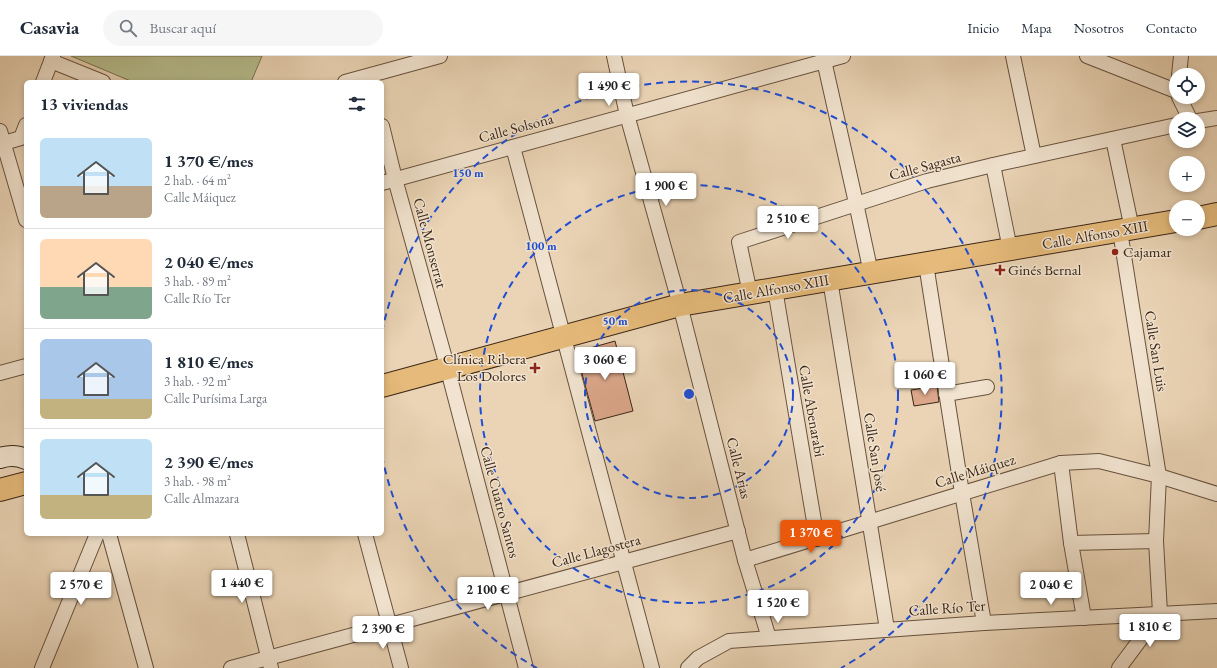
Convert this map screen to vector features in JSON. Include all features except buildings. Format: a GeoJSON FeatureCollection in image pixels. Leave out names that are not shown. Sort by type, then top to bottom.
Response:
{"type":"FeatureCollection","features":[{"type":"Feature","properties":{"kind":"main road"},"geometry":{"type":"LineString","coordinates":[[1205,217],[1217,214]]}},
{"type":"Feature","properties":{"kind":"main road","name":"Calle Alfonso XIII"},"geometry":{"type":"LineString","coordinates":[[384,385],[680,305],[1169,222]]}},
{"type":"Feature","properties":{"kind":"main road"},"geometry":{"type":"LineString","coordinates":[[0,490],[24,484]]}},
{"type":"Feature","properties":{"kind":"street"},"geometry":{"type":"LineString","coordinates":[[370,79],[440,56]]}},
{"type":"Feature","properties":{"kind":"street","name":"Calle Arias"},"geometry":{"type":"LineString","coordinates":[[614,56],[627,115],[680,305],[745,560],[769,638]]}},
{"type":"Feature","properties":{"kind":"street","name":"Calle Solsona"},"geometry":{"type":"LineString","coordinates":[[388,181],[823,59],[844,56]]}},
{"type":"Feature","properties":{"kind":"street"},"geometry":{"type":"LineString","coordinates":[[1013,56],[1034,156]]}},
{"type":"Feature","properties":{"kind":"street"},"geometry":{"type":"LineString","coordinates":[[1087,56],[1104,59],[1169,88]]}},
{"type":"Feature","properties":{"kind":"street"},"geometry":{"type":"LineString","coordinates":[[1179,68],[1181,56]]}},
{"type":"Feature","properties":{"kind":"street"},"geometry":{"type":"LineString","coordinates":[[44,80],[52,59],[99,80]]}},
{"type":"Feature","properties":{"kind":"street"},"geometry":{"type":"LineString","coordinates":[[823,59],[871,273]]}},
{"type":"Feature","properties":{"kind":"street"},"geometry":{"type":"LineString","coordinates":[[1205,120],[1217,118]]}},
{"type":"Feature","properties":{"kind":"street","name":"Calle Sagasta"},"geometry":{"type":"LineString","coordinates":[[750,293],[739,242],[927,181],[1169,127]]}},
{"type":"Feature","properties":{"kind":"street"},"geometry":{"type":"LineString","coordinates":[[24,130],[21,138],[1,140],[24,214]]}},
{"type":"Feature","properties":{"kind":"street","name":"Calle San Luis"},"geometry":{"type":"LineString","coordinates":[[1113,139],[1159,476],[1156,541],[1160,613]]}},
{"type":"Feature","properties":{"kind":"street","name":"Calle Monserrat"},"geometry":{"type":"LineString","coordinates":[[384,144],[388,181],[447,369]]}},
{"type":"Feature","properties":{"kind":"street"},"geometry":{"type":"LineString","coordinates":[[513,147],[652,668]]}},
{"type":"Feature","properties":{"kind":"street"},"geometry":{"type":"LineString","coordinates":[[993,165],[1010,249]]}},
{"type":"Feature","properties":{"kind":"street"},"geometry":{"type":"LineString","coordinates":[[926,264],[984,623]]}},
{"type":"Feature","properties":{"kind":"street","name":"Calle San José"},"geometry":{"type":"LineString","coordinates":[[830,280],[887,630]]}},
{"type":"Feature","properties":{"kind":"street","name":"Calle Abenarabi"},"geometry":{"type":"LineString","coordinates":[[775,289],[816,539]]}},
{"type":"Feature","properties":{"kind":"street"},"geometry":{"type":"LineString","coordinates":[[0,373],[24,367]]}},
{"type":"Feature","properties":{"kind":"street","name":"Calle Cuatro Santos"},"geometry":{"type":"LineString","coordinates":[[447,369],[526,668]]}},
{"type":"Feature","properties":{"kind":"street"},"geometry":{"type":"LineString","coordinates":[[946,394],[987,386]]}},
{"type":"Feature","properties":{"kind":"street"},"geometry":{"type":"LineString","coordinates":[[0,458],[17,456],[24,458]]}},
{"type":"Feature","properties":{"kind":"street","name":"Calle Máiquez"},"geometry":{"type":"LineString","coordinates":[[745,560],[1061,463],[1099,461],[1159,476],[1217,494]]}},
{"type":"Feature","properties":{"kind":"street"},"geometry":{"type":"LineString","coordinates":[[1061,463],[1071,543],[1084,618]]}},
{"type":"Feature","properties":{"kind":"street","name":"Calle Llagostera"},"geometry":{"type":"LineString","coordinates":[[231,668],[270,663],[390,626],[506,593],[738,531]]}},
{"type":"Feature","properties":{"kind":"street"},"geometry":{"type":"LineString","coordinates":[[42,668],[96,536]]}},
{"type":"Feature","properties":{"kind":"street"},"geometry":{"type":"LineString","coordinates":[[110,536],[146,668]]}},
{"type":"Feature","properties":{"kind":"street"},"geometry":{"type":"LineString","coordinates":[[238,536],[270,663]]}},
{"type":"Feature","properties":{"kind":"street"},"geometry":{"type":"LineString","coordinates":[[366,536],[401,668]]}},
{"type":"Feature","properties":{"kind":"street"},"geometry":{"type":"LineString","coordinates":[[1071,543],[1156,541]]}},
{"type":"Feature","properties":{"kind":"street","name":"Calle Río Ter"},"geometry":{"type":"LineString","coordinates":[[688,668],[698,658],[729,641],[984,623],[1217,611]]}},
{"type":"Feature","properties":{"kind":"street"},"geometry":{"type":"LineString","coordinates":[[1119,668],[1160,613]]}},
{"type":"Feature","properties":{"kind":"green space"},"geometry":{"type":"Polygon","coordinates":[[[71,56],[262,56],[252,80],[128,80],[71,56]]]}},
{"type":"Feature","properties":{"kind":"place","name":"Cajamar"},"geometry":{"type":"Point","coordinates":[1115,252]}},
{"type":"Feature","properties":{"kind":"place","name":"Ginés Bernal"},"geometry":{"type":"Point","coordinates":[1000,270]}},
{"type":"Feature","properties":{"kind":"place","name":"Clínica Ribera Los Dolores"},"geometry":{"type":"Point","coordinates":[535,368]}}]}
